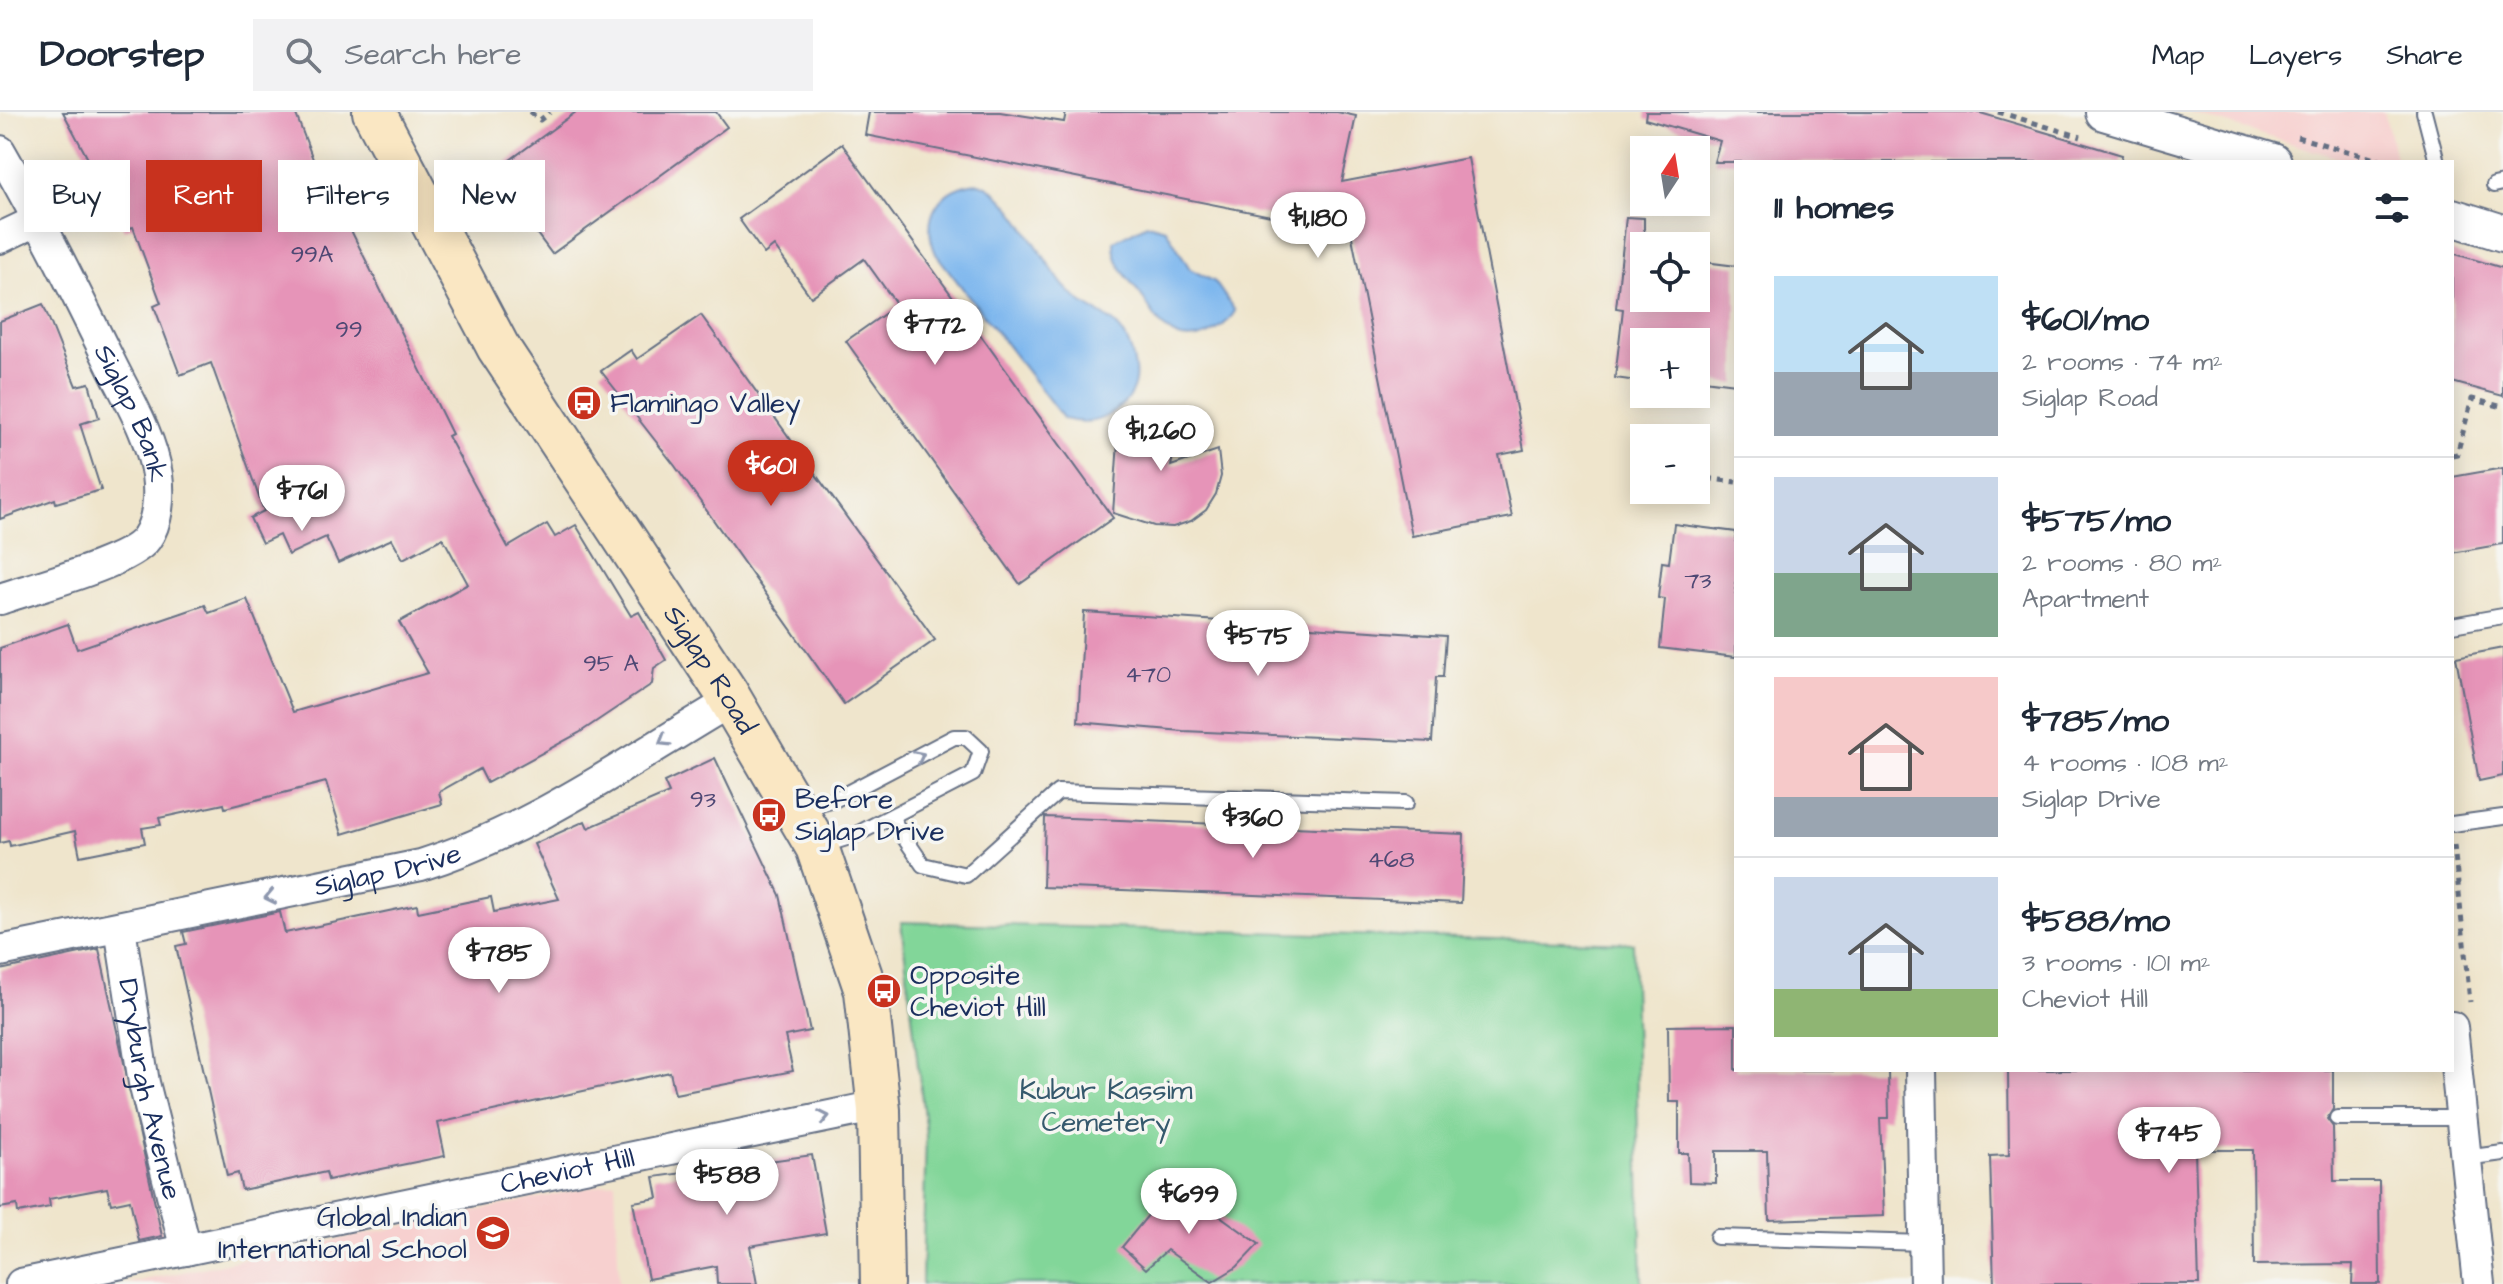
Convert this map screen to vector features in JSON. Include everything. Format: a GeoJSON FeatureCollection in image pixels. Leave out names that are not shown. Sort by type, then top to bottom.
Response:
{"type":"FeatureCollection","features":[{"type":"Feature","properties":{"kind":"main road","name":"Siglap Road"},"geometry":{"type":"LineString","coordinates":[[374,112],[498,347],[726,692],[817,847],[866,991],[879,1110],[882,1284]]}},
{"type":"Feature","properties":{"kind":"street"},"geometry":{"type":"LineString","coordinates":[[2104,112],[2266,160]]}},
{"type":"Feature","properties":{"kind":"street","name":"Siglap Bank"},"geometry":{"type":"LineString","coordinates":[[0,151],[24,192]]}},
{"type":"Feature","properties":{"kind":"street"},"geometry":{"type":"LineString","coordinates":[[2454,218],[2503,233]]}},
{"type":"Feature","properties":{"kind":"street"},"geometry":{"type":"LineString","coordinates":[[0,238],[24,227]]}},
{"type":"Feature","properties":{"kind":"street","name":"Siglap Bank"},"geometry":{"type":"LineString","coordinates":[[0,599],[125,555],[144,542],[154,525],[158,499],[157,474],[136,417],[46,232]]}},
{"type":"Feature","properties":{"kind":"street","name":"Siglap Drive"},"geometry":{"type":"LineString","coordinates":[[0,951],[453,856],[549,811],[731,701],[726,692]]}},
{"type":"Feature","properties":{"kind":"street","name":"Dryburgh Avenue"},"geometry":{"type":"LineString","coordinates":[[120,928],[144,1083],[186,1250]]}},
{"type":"Feature","properties":{"kind":"street"},"geometry":{"type":"LineString","coordinates":[[2454,1047],[2479,1284]]}},
{"type":"Feature","properties":{"kind":"street"},"geometry":{"type":"LineString","coordinates":[[1921,1072],[1925,1284]]}},
{"type":"Feature","properties":{"kind":"street","name":"Cheviot Hill"},"geometry":{"type":"LineString","coordinates":[[21,1284],[598,1162],[846,1113],[879,1110]]}},
{"type":"Feature","properties":{"kind":"lane"},"geometry":{"type":"LineString","coordinates":[[2424,112],[2436,160]]}},
{"type":"Feature","properties":{"kind":"lane"},"geometry":{"type":"LineString","coordinates":[[2454,625],[2503,616]]}},
{"type":"Feature","properties":{"kind":"lane"},"geometry":{"type":"LineString","coordinates":[[797,811],[834,800],[954,737],[976,743],[981,751],[973,774],[853,836],[817,847]]}},
{"type":"Feature","properties":{"kind":"lane"},"geometry":{"type":"LineString","coordinates":[[891,818],[923,865],[966,875],[1058,792],[1406,803]]}},
{"type":"Feature","properties":{"kind":"lane"},"geometry":{"type":"LineString","coordinates":[[2454,824],[2503,817]]}},
{"type":"Feature","properties":{"kind":"lane"},"geometry":{"type":"LineString","coordinates":[[2337,1118],[2461,1118]]}},
{"type":"Feature","properties":{"kind":"lane"},"geometry":{"type":"LineString","coordinates":[[2465,1158],[2503,1153]]}},
{"type":"Feature","properties":{"kind":"lane"},"geometry":{"type":"LineString","coordinates":[[1717,1237],[1925,1243]]}},
{"type":"Feature","properties":{"kind":"path"},"geometry":{"type":"LineString","coordinates":[[530,112],[540,120],[550,112]]}},
{"type":"Feature","properties":{"kind":"path"},"geometry":{"type":"LineString","coordinates":[[2454,455],[2457,454],[2472,399],[2503,407]]}},
{"type":"Feature","properties":{"kind":"path"},"geometry":{"type":"LineString","coordinates":[[1710,479],[1734,482]]}},
{"type":"Feature","properties":{"kind":"shaded area"},"geometry":{"type":"Polygon","coordinates":[[[2188,112],[2384,112],[2396,160],[2344,160],[2188,112]]]}},
{"type":"Feature","properties":{"kind":"shaded area","name":"Global Indian International School"},"geometry":{"type":"Polygon","coordinates":[[[615,1182],[619,1284],[125,1284],[615,1182]]]}},
{"type":"Feature","properties":{"kind":"green space","name":"Kubur Kassim Cemetery"},"geometry":{"type":"Polygon","coordinates":[[[901,922],[1633,943],[1642,1284],[922,1284],[926,1134],[901,922]]]}},
{"type":"Feature","properties":{"kind":"water"},"geometry":{"type":"Polygon","coordinates":[[[979,183],[991,189],[1014,212],[1063,285],[1116,325],[1124,335],[1135,369],[1134,385],[1124,403],[1107,416],[1087,422],[1064,419],[936,254],[930,228],[936,206],[953,190],[979,183]]]}},
{"type":"Feature","properties":{"kind":"water"},"geometry":{"type":"Polygon","coordinates":[[[1147,224],[1166,229],[1190,269],[1215,282],[1235,311],[1214,332],[1185,338],[1167,330],[1122,270],[1114,241],[1147,224]]]}},
{"type":"Feature","properties":{"kind":"building"},"geometry":{"type":"Polygon","coordinates":[[[63,112],[295,112],[313,160],[278,160],[278,232],[352,232],[452,434],[448,436],[508,547],[547,524],[555,537],[576,525],[631,616],[639,612],[666,660],[654,668],[652,684],[579,733],[487,783],[480,769],[439,792],[442,804],[342,834],[326,782],[225,808],[224,804],[159,818],[161,825],[142,828],[145,843],[80,856],[75,831],[10,846],[9,841],[0,843],[0,648],[68,624],[77,649],[205,605],[209,613],[247,599],[293,712],[428,673],[399,622],[468,584],[443,538],[403,559],[392,539],[338,563],[326,537],[288,555],[279,535],[262,543],[250,518],[264,511],[211,363],[180,375],[154,306],[161,303],[133,227],[130,228],[130,160],[89,160],[63,112]]]}},
{"type":"Feature","properties":{"kind":"building"},"geometry":{"type":"Polygon","coordinates":[[[576,112],[716,112],[727,127],[552,254],[536,232],[545,232],[545,160],[510,160],[576,112]]]}},
{"type":"Feature","properties":{"kind":"building"},"geometry":{"type":"Polygon","coordinates":[[[869,112],[1000,112],[1064,122],[1066,112],[1337,112],[1356,116],[1342,182],[1468,158],[1524,450],[1499,455],[1512,517],[1412,536],[1351,232],[865,135],[869,112]]]}},
{"type":"Feature","properties":{"kind":"building"},"geometry":{"type":"Polygon","coordinates":[[[1646,112],[1977,112],[2122,155],[2121,160],[1714,162],[1720,141],[1645,119],[1646,112]]]}},
{"type":"Feature","properties":{"kind":"building"},"geometry":{"type":"Polygon","coordinates":[[[842,144],[1113,518],[1020,584],[846,341],[897,305],[864,259],[811,297],[774,246],[764,254],[739,219],[842,144]]]}},
{"type":"Feature","properties":{"kind":"building"},"geometry":{"type":"Polygon","coordinates":[[[1626,217],[1644,218],[1644,232],[1630,232],[1630,312],[1710,312],[1710,263],[1734,266],[1734,384],[1710,381],[1710,328],[1630,328],[1630,380],[1615,378],[1623,309],[1616,308],[1626,217]]]}},
{"type":"Feature","properties":{"kind":"building"},"geometry":{"type":"Polygon","coordinates":[[[2454,254],[2503,268],[2503,396],[2454,383],[2454,254]]]}},
{"type":"Feature","properties":{"kind":"building"},"geometry":{"type":"Polygon","coordinates":[[[43,304],[76,386],[89,383],[99,418],[80,424],[101,490],[56,503],[55,499],[0,519],[0,321],[43,304]]]}},
{"type":"Feature","properties":{"kind":"building"},"geometry":{"type":"Polygon","coordinates":[[[701,315],[935,640],[844,704],[675,466],[601,371],[631,350],[637,359],[701,315]]]}},
{"type":"Feature","properties":{"kind":"building"},"geometry":{"type":"Polygon","coordinates":[[[1166,406],[1182,409],[1171,466],[1218,450],[1221,476],[1216,494],[1206,510],[1191,521],[1173,527],[1154,526],[1113,513],[1118,442],[1136,416],[1150,408],[1166,406]]]}},
{"type":"Feature","properties":{"kind":"building"},"geometry":{"type":"Polygon","coordinates":[[[2503,468],[2503,544],[2454,553],[2454,477],[2503,468]]]}},
{"type":"Feature","properties":{"kind":"building"},"geometry":{"type":"Polygon","coordinates":[[[1674,524],[1734,532],[1734,657],[1660,648],[1665,599],[1658,598],[1662,562],[1669,563],[1674,524]]]}},
{"type":"Feature","properties":{"kind":"building"},"geometry":{"type":"Polygon","coordinates":[[[1084,612],[1446,636],[1443,677],[1436,677],[1432,742],[1183,731],[1078,722],[1084,612]]]}},
{"type":"Feature","properties":{"kind":"building"},"geometry":{"type":"Polygon","coordinates":[[[2503,648],[2503,776],[2479,781],[2456,657],[2503,648]]]}},
{"type":"Feature","properties":{"kind":"building"},"geometry":{"type":"Polygon","coordinates":[[[715,758],[780,895],[810,1031],[785,1036],[793,1071],[675,1094],[670,1072],[438,1123],[445,1156],[328,1180],[326,1172],[242,1190],[238,1173],[227,1176],[176,946],[186,944],[183,932],[280,912],[285,933],[417,905],[418,912],[491,897],[494,912],[559,899],[534,844],[585,821],[588,828],[669,793],[664,782],[715,758]]]}},
{"type":"Feature","properties":{"kind":"building"},"geometry":{"type":"Polygon","coordinates":[[[1045,817],[1464,834],[1461,903],[1043,887],[1045,817]]]}},
{"type":"Feature","properties":{"kind":"building"},"geometry":{"type":"Polygon","coordinates":[[[99,949],[162,1236],[139,1241],[130,1200],[111,1204],[107,1188],[49,1199],[50,1207],[18,1213],[17,1205],[0,1208],[0,970],[99,949]]]}},
{"type":"Feature","properties":{"kind":"building"},"geometry":{"type":"Polygon","coordinates":[[[1734,1025],[1734,1072],[1888,1072],[1889,1118],[1880,1118],[1884,1216],[1769,1220],[1767,1151],[1716,1151],[1716,1183],[1689,1182],[1688,1153],[1679,1153],[1679,1102],[1669,1102],[1668,1026],[1734,1025]]]}},
{"type":"Feature","properties":{"kind":"building"},"geometry":{"type":"Polygon","coordinates":[[[2008,1072],[2333,1072],[2333,1109],[2327,1119],[2333,1127],[2334,1181],[2379,1181],[2380,1284],[2352,1284],[2353,1264],[2254,1265],[2253,1150],[2195,1150],[2199,1284],[1994,1284],[1990,1156],[2009,1155],[2008,1072]]]}},
{"type":"Feature","properties":{"kind":"building"},"geometry":{"type":"Polygon","coordinates":[[[812,1155],[826,1233],[750,1246],[757,1284],[717,1284],[716,1266],[648,1279],[633,1202],[658,1198],[654,1177],[812,1155]]]}},
{"type":"Feature","properties":{"kind":"building"},"geometry":{"type":"Polygon","coordinates":[[[1170,1180],[1259,1244],[1237,1267],[1212,1282],[1167,1250],[1146,1269],[1122,1247],[1154,1208],[1170,1180]]]}},
{"type":"Feature","properties":{"kind":"place","name":"Flamingo Valley"},"geometry":{"type":"Point","coordinates":[584,403]}},
{"type":"Feature","properties":{"kind":"place","name":"Before Siglap Drive"},"geometry":{"type":"Point","coordinates":[769,815]}},
{"type":"Feature","properties":{"kind":"place","name":"Opposite Cheviot Hill"},"geometry":{"type":"Point","coordinates":[884,991]}},
{"type":"Feature","properties":{"kind":"place","name":"Global Indian International School"},"geometry":{"type":"Point","coordinates":[493,1233]}}]}
